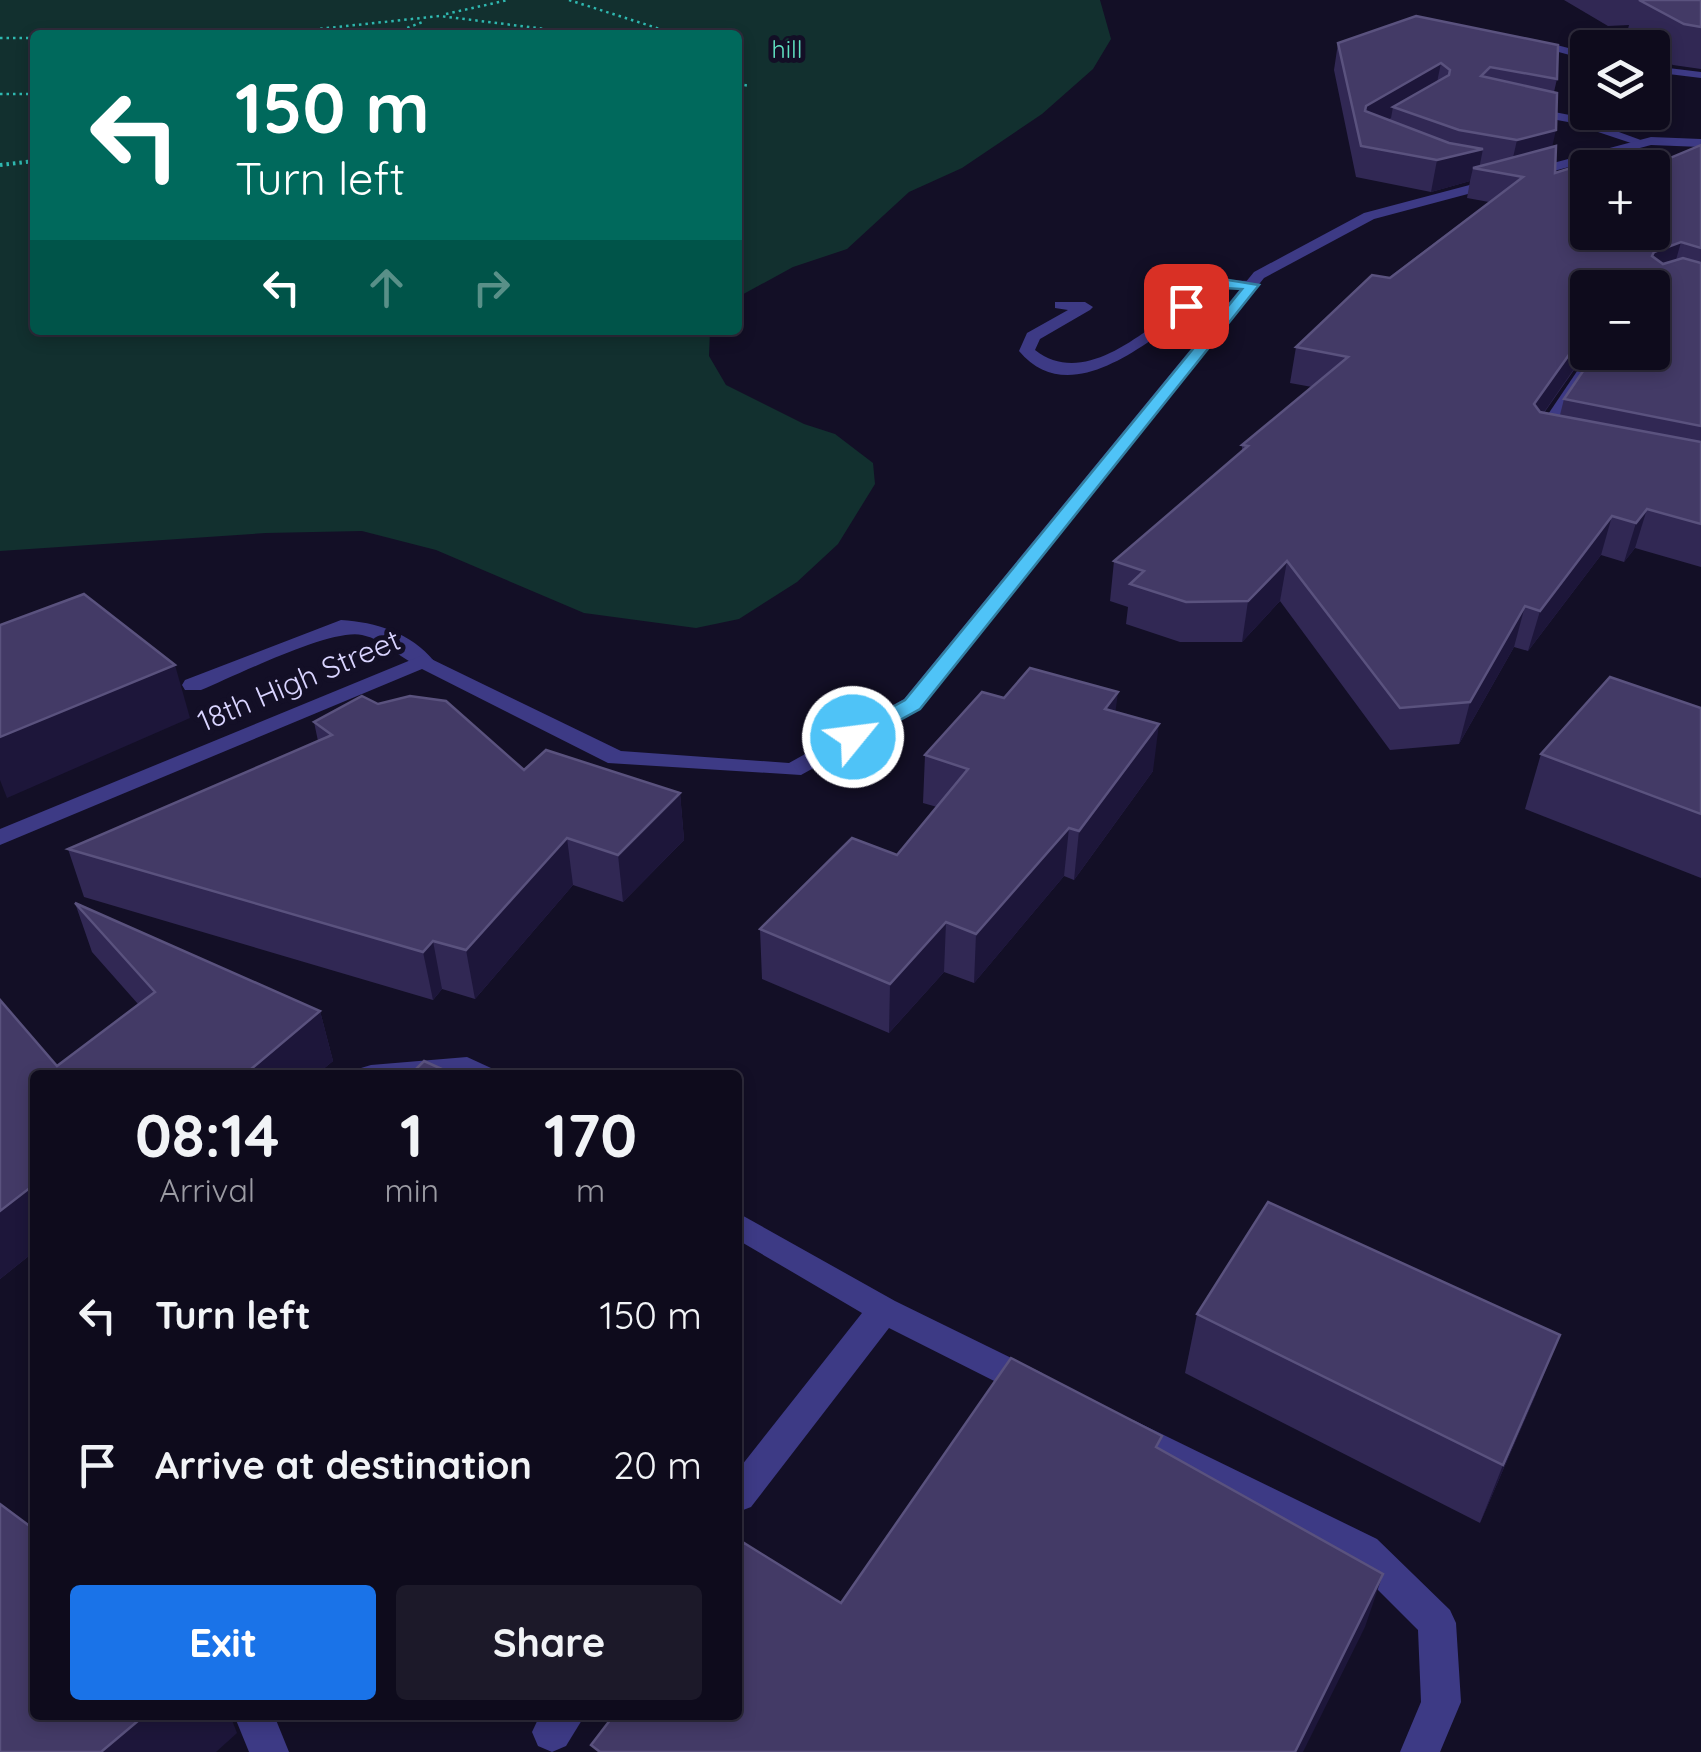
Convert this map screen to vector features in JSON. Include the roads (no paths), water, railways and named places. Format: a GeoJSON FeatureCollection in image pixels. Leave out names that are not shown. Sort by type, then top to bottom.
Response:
{"type":"FeatureCollection","features":[{"type":"Feature","properties":{"kind":"street"},"geometry":{"type":"LineString","coordinates":[[1618,30],[1701,26]]}},
{"type":"Feature","properties":{"kind":"street"},"geometry":{"type":"LineString","coordinates":[[1537,42],[1570,52]]}},
{"type":"Feature","properties":{"kind":"street"},"geometry":{"type":"LineString","coordinates":[[1670,71],[1701,75]]}},
{"type":"Feature","properties":{"kind":"street"},"geometry":{"type":"LineString","coordinates":[[1500,106],[1570,118]]}},
{"type":"Feature","properties":{"kind":"street"},"geometry":{"type":"LineString","coordinates":[[1607,130],[1644,143]]}},
{"type":"Feature","properties":{"kind":"street"},"geometry":{"type":"LineString","coordinates":[[1060,305],[1085,308],[1034,336],[1027,351],[1032,358],[1052,365],[1096,366],[1211,289],[1222,284],[1252,285],[1259,276],[1369,216],[1644,143],[1701,143]]}},
{"type":"Feature","properties":{"kind":"street"},"geometry":{"type":"LineString","coordinates":[[1480,172],[1511,178]]}},
{"type":"Feature","properties":{"kind":"street","name":"18th High Street"},"geometry":{"type":"LineString","coordinates":[[3,832],[424,661],[616,758],[793,770],[912,704],[1252,285]]}},
{"type":"Feature","properties":{"kind":"street"},"geometry":{"type":"LineString","coordinates":[[1555,445],[1537,441],[1586,370]]}},
{"type":"Feature","properties":{"kind":"street"},"geometry":{"type":"LineString","coordinates":[[193,685],[341,626],[367,627],[410,647],[424,661]]}},
{"type":"Feature","properties":{"kind":"street"},"geometry":{"type":"LineString","coordinates":[[425,1070],[467,1066],[474,1070]]}},
{"type":"Feature","properties":{"kind":"street"},"geometry":{"type":"LineString","coordinates":[[742,1226],[884,1310],[1062,1399]]}},
{"type":"Feature","properties":{"kind":"street"},"geometry":{"type":"LineString","coordinates":[[742,1491],[884,1310]]}},
{"type":"Feature","properties":{"kind":"street"},"geometry":{"type":"LineString","coordinates":[[1097,1417],[1364,1551],[1437,1623],[1442,1702],[1420,1752]]}},
{"type":"Feature","properties":{"kind":"street"},"geometry":{"type":"LineString","coordinates":[[256,1720],[270,1752]]}},
{"type":"Feature","properties":{"kind":"park label","name":"hill"},"geometry":{"type":"Point","coordinates":[787,49]}}]}
